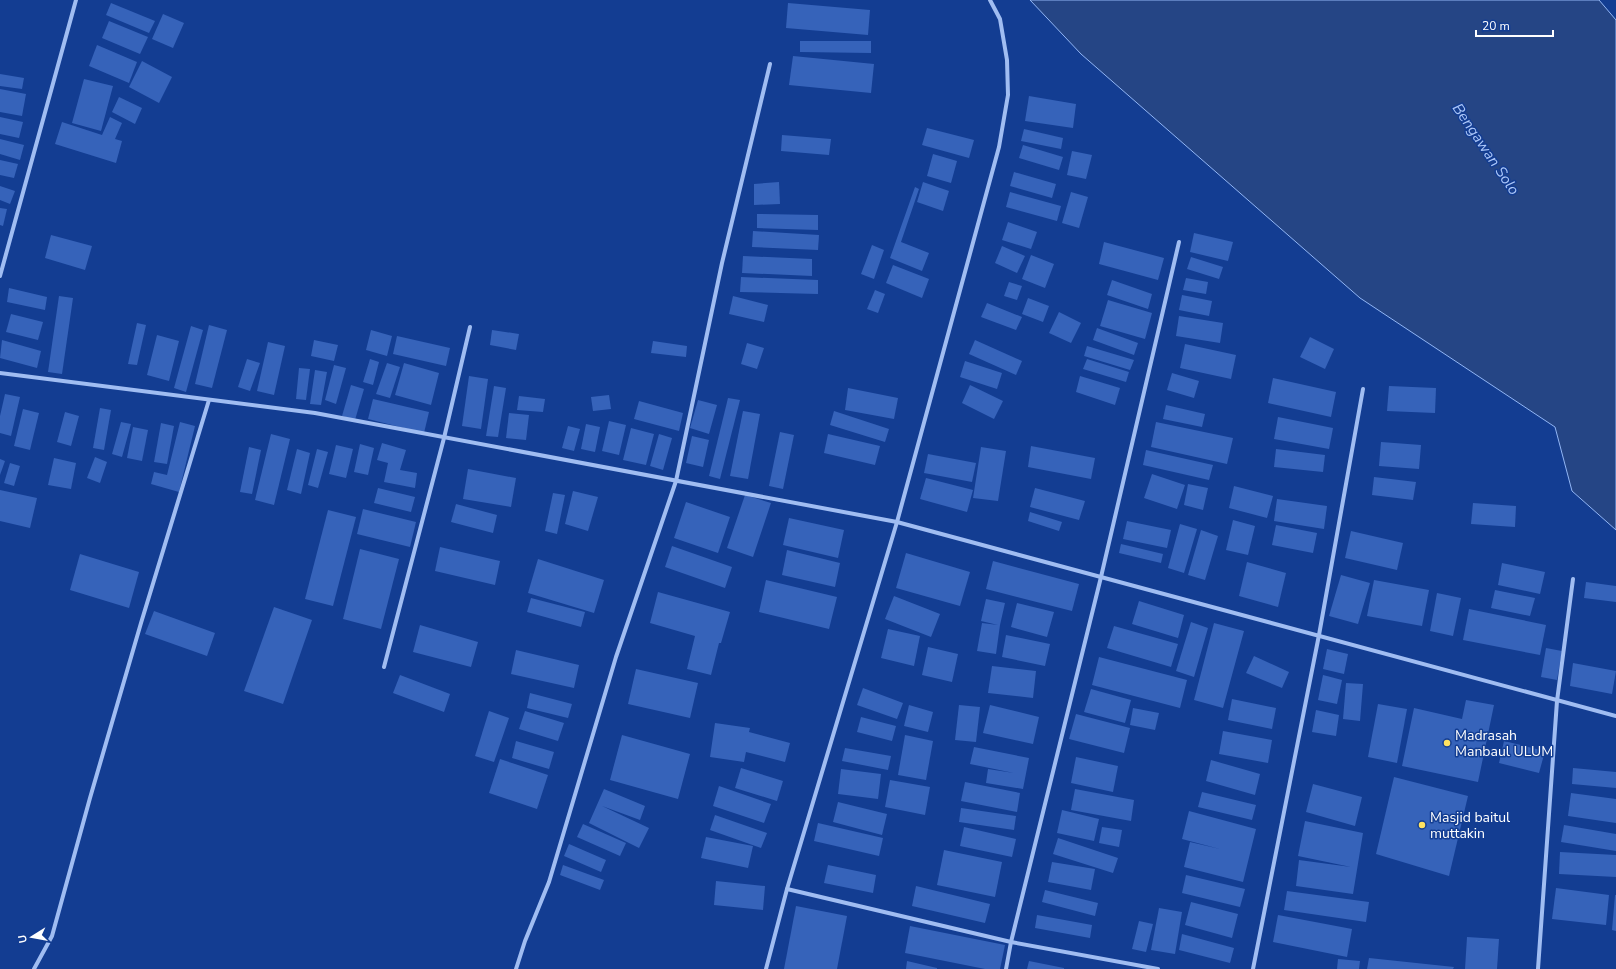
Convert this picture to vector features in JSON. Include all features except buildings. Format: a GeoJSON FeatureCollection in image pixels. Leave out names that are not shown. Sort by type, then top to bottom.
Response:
{"type":"FeatureCollection","features":[{"type":"Feature","properties":{"kind":"street"},"geometry":{"type":"LineString","coordinates":[[0,276],[76,0]]}},
{"type":"Feature","properties":{"kind":"street"},"geometry":{"type":"LineString","coordinates":[[766,969],[787,889],[897,522],[993,172],[1008,95],[1007,60],[1000,19],[990,0]]}},
{"type":"Feature","properties":{"kind":"street"},"geometry":{"type":"LineString","coordinates":[[516,969],[525,941],[549,882],[616,657],[676,481],[722,262],[770,64]]}},
{"type":"Feature","properties":{"kind":"street"},"geometry":{"type":"LineString","coordinates":[[1006,969],[1011,942],[1101,576],[1179,242]]}},
{"type":"Feature","properties":{"kind":"street"},"geometry":{"type":"LineString","coordinates":[[384,667],[444,438],[470,327]]}},
{"type":"Feature","properties":{"kind":"street"},"geometry":{"type":"LineString","coordinates":[[0,373],[315,413],[897,522],[1616,716]]}},
{"type":"Feature","properties":{"kind":"street"},"geometry":{"type":"LineString","coordinates":[[1253,969],[1319,635],[1363,388]]}},
{"type":"Feature","properties":{"kind":"street"},"geometry":{"type":"LineString","coordinates":[[34,969],[52,936],[136,638],[210,400]]}},
{"type":"Feature","properties":{"kind":"street"},"geometry":{"type":"LineString","coordinates":[[1538,969],[1557,701],[1573,579]]}},
{"type":"Feature","properties":{"kind":"street"},"geometry":{"type":"LineString","coordinates":[[787,889],[1011,942],[1158,969]]}},
{"type":"Feature","properties":{"kind":"water","name":"Bengawan Solo"},"geometry":{"type":"Polygon","coordinates":[[[1030,0],[1599,0],[1616,20],[1616,530],[1572,491],[1555,427],[1360,298],[1081,54],[1030,0]]]}},
{"type":"Feature","properties":{"kind":"place","name":"Madrasah Manbaul ULUM"},"geometry":{"type":"Point","coordinates":[1447,743]}},
{"type":"Feature","properties":{"kind":"place","name":"Masjid baitul muttakin"},"geometry":{"type":"Point","coordinates":[1422,825]}}]}
